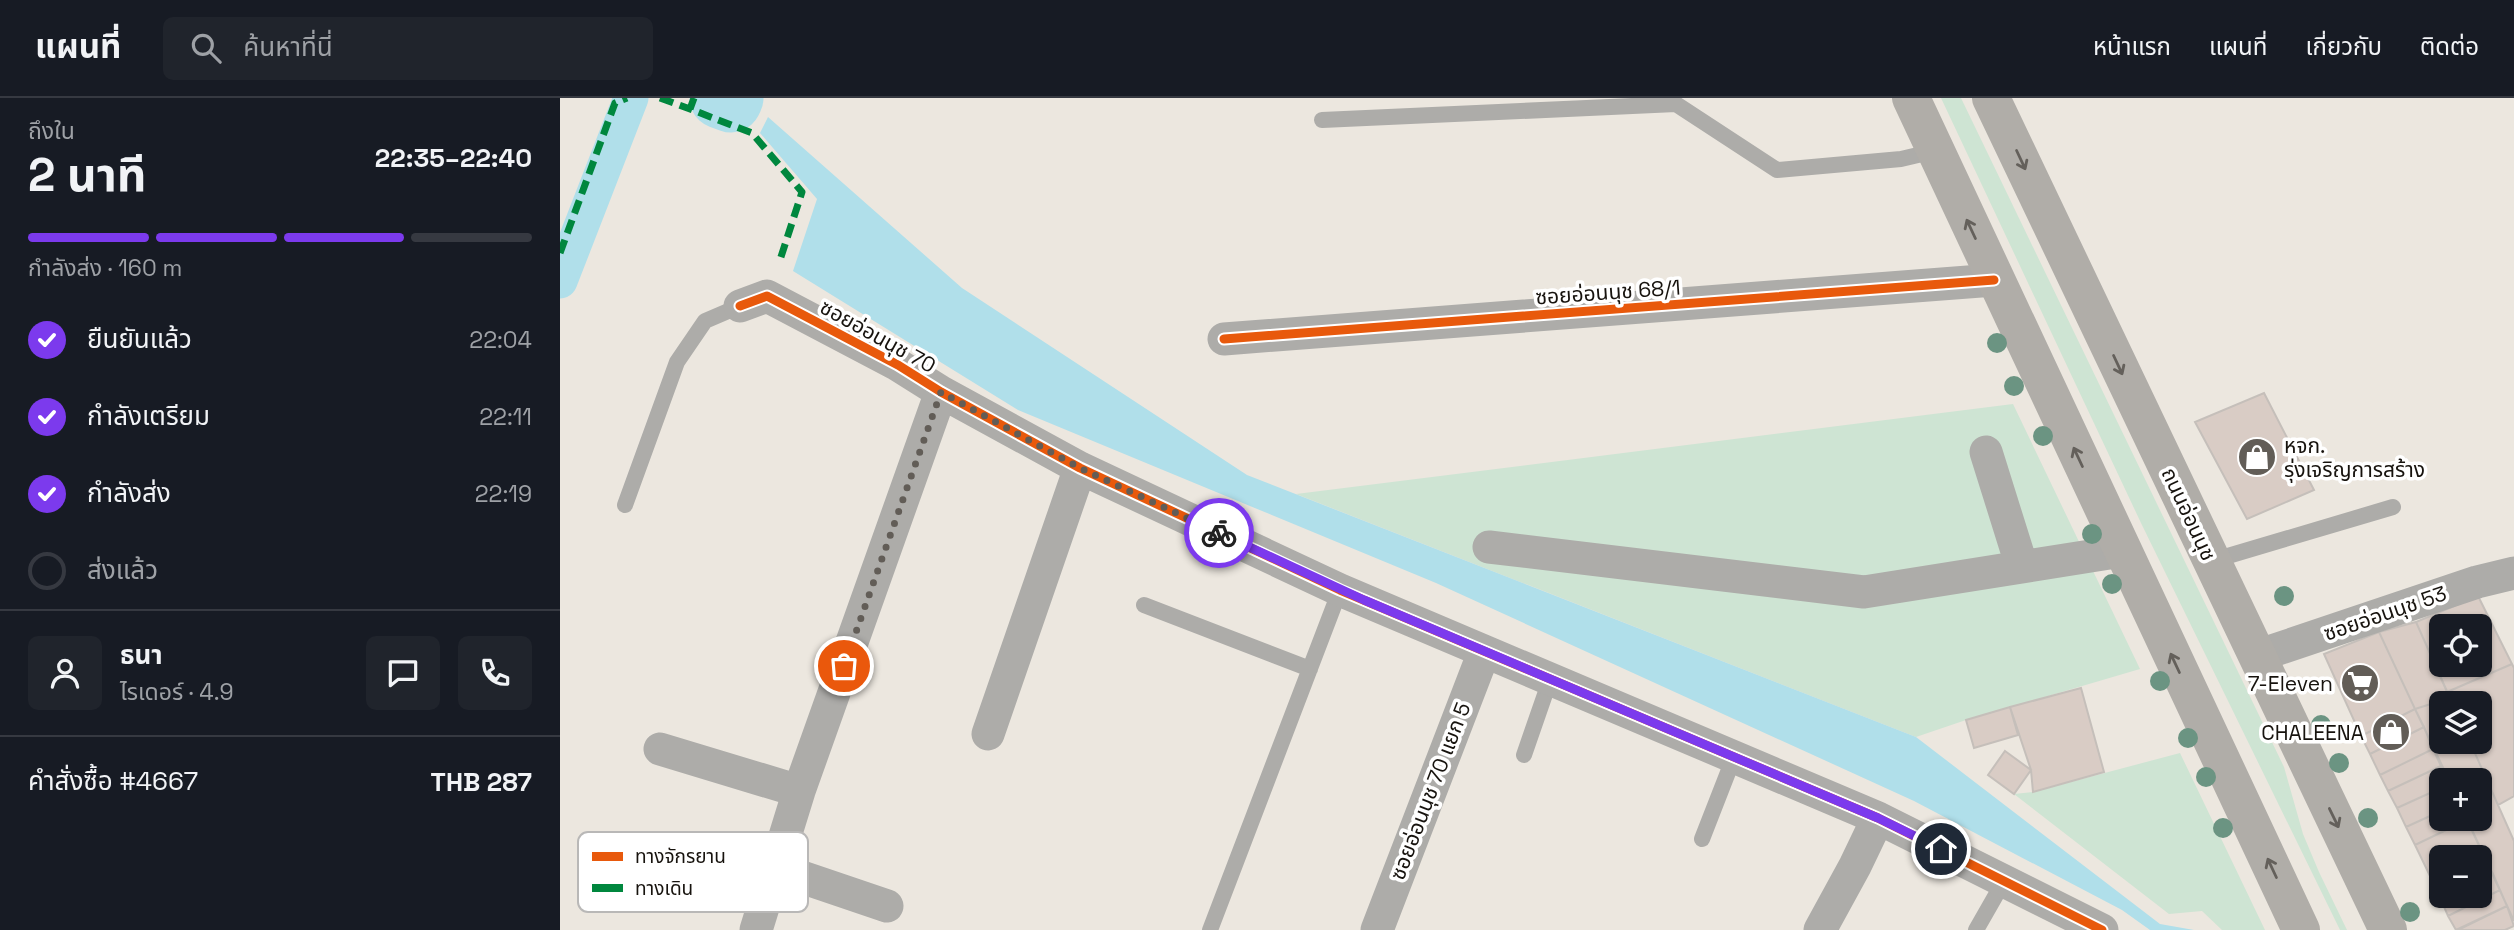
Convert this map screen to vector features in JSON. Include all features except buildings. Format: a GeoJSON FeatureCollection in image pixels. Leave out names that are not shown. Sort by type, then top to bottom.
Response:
{"type":"FeatureCollection","features":[{"type":"Feature","properties":{"kind":"main road"},"geometry":{"type":"LineString","coordinates":[[1911,98],[2301,930]]}},
{"type":"Feature","properties":{"kind":"main road","name":"ถนนอ่อนนุช"},"geometry":{"type":"LineString","coordinates":[[1992,98],[2388,930]]}},
{"type":"Feature","properties":{"kind":"street","name":"ซอยอ่อนนุช 68/1"},"geometry":{"type":"LineString","coordinates":[[1224,339],[1994,280]]}},
{"type":"Feature","properties":{"kind":"street","name":"ซอยอ่อนนุช 70"},"geometry":{"type":"LineString","coordinates":[[740,306],[767,296],[898,365],[941,392],[1080,468],[1340,590],[1878,818],[2097,929]]}},
{"type":"Feature","properties":{"kind":"street"},"geometry":{"type":"LineString","coordinates":[[786,832],[941,392]]}},
{"type":"Feature","properties":{"kind":"street"},"geometry":{"type":"LineString","coordinates":[[1986,452],[2022,567]]}},
{"type":"Feature","properties":{"kind":"street"},"geometry":{"type":"LineString","coordinates":[[988,734],[1080,468]]}},
{"type":"Feature","properties":{"kind":"street"},"geometry":{"type":"LineString","coordinates":[[1489,547],[1864,592],[2122,551]]}},
{"type":"Feature","properties":{"kind":"street","name":"ซอยอ่อนนุช 53"},"geometry":{"type":"LineString","coordinates":[[2257,656],[2477,582],[2514,573]]}},
{"type":"Feature","properties":{"kind":"street","name":"ซอยอ่อนนุช 70 แยก 5"},"geometry":{"type":"LineString","coordinates":[[1377,930],[1484,652]]}},
{"type":"Feature","properties":{"kind":"street"},"geometry":{"type":"LineString","coordinates":[[660,749],[799,791]]}},
{"type":"Feature","properties":{"kind":"street"},"geometry":{"type":"LineString","coordinates":[[1820,930],[1878,818]]}},
{"type":"Feature","properties":{"kind":"street"},"geometry":{"type":"LineString","coordinates":[[808,879],[887,906]]}},
{"type":"Feature","properties":{"kind":"street"},"geometry":{"type":"LineString","coordinates":[[756,930],[762,912]]}},
{"type":"Feature","properties":{"kind":"lane"},"geometry":{"type":"LineString","coordinates":[[1322,120],[1676,104],[1777,170],[1901,159],[1935,151]]}},
{"type":"Feature","properties":{"kind":"lane"},"geometry":{"type":"LineString","coordinates":[[625,505],[677,362],[705,321],[740,306]]}},
{"type":"Feature","properties":{"kind":"lane"},"geometry":{"type":"LineString","coordinates":[[2211,561],[2393,507]]}},
{"type":"Feature","properties":{"kind":"lane"},"geometry":{"type":"LineString","coordinates":[[1210,930],[1340,590]]}},
{"type":"Feature","properties":{"kind":"lane"},"geometry":{"type":"LineString","coordinates":[[1143,605],[1310,669]]}},
{"type":"Feature","properties":{"kind":"lane"},"geometry":{"type":"LineString","coordinates":[[1524,755],[1550,680]]}},
{"type":"Feature","properties":{"kind":"lane"},"geometry":{"type":"LineString","coordinates":[[1702,839],[1734,757]]}},
{"type":"Feature","properties":{"kind":"lane"},"geometry":{"type":"LineString","coordinates":[[1976,930],[2004,881]]}},
{"type":"Feature","properties":{"kind":"green space"},"geometry":{"type":"Polygon","coordinates":[[[1941,98],[1961,98],[2284,767],[2303,834],[2347,930],[2340,930],[2141,523],[1941,98]]]}},
{"type":"Feature","properties":{"kind":"green space"},"geometry":{"type":"Polygon","coordinates":[[[2013,404],[2140,669],[1916,737],[1296,494],[2013,404]]]}},
{"type":"Feature","properties":{"kind":"green space"},"geometry":{"type":"Polygon","coordinates":[[[2180,753],[2265,930],[2222,930],[2202,911],[2169,914],[2014,794],[2033,792],[2180,753]]]}},
{"type":"Feature","properties":{"kind":"water"},"geometry":{"type":"Polygon","coordinates":[[[768,117],[962,288],[1247,475],[1916,737],[2160,924],[2194,930],[2150,930],[2122,910],[1914,801],[1436,583],[1018,410],[793,271],[817,199],[760,133],[768,117]]]}},
{"type":"Feature","properties":{"kind":"waterway"},"geometry":{"type":"LineString","coordinates":[[560,281],[631,98]]}},
{"type":"Feature","properties":{"kind":"waterway"},"geometry":{"type":"LineString","coordinates":[[720,98],[731,102],[733,98]]}},
{"type":"Feature","properties":{"kind":"marked path"},"geometry":{"type":"LineString","coordinates":[[560,253],[615,103],[627,98]]}},
{"type":"Feature","properties":{"kind":"marked path"},"geometry":{"type":"LineString","coordinates":[[660,98],[690,109]]}},
{"type":"Feature","properties":{"kind":"marked path"},"geometry":{"type":"LineString","coordinates":[[694,98],[690,109],[752,133],[802,192],[779,263]]}},
{"type":"Feature","properties":{"kind":"cycle path"},"geometry":{"type":"LineString","coordinates":[[1224,339],[1994,280]]}},
{"type":"Feature","properties":{"kind":"cycle path"},"geometry":{"type":"LineString","coordinates":[[740,306],[767,296],[898,365],[941,392],[1080,468],[1340,590],[1878,818],[2102,930]]}},
{"type":"Feature","properties":{"kind":"way so far"},"geometry":{"type":"LineString","coordinates":[[844,666],[941,392],[1080,468],[1219,533]]}},
{"type":"Feature","properties":{"kind":"place","name":"หจก. รุ่งเจริญการสร้าง"},"geometry":{"type":"Point","coordinates":[2257,457]}},
{"type":"Feature","properties":{"kind":"place","name":"7-Eleven"},"geometry":{"type":"Point","coordinates":[2360,683]}},
{"type":"Feature","properties":{"kind":"place","name":"CHALEENA"},"geometry":{"type":"Point","coordinates":[2391,732]}},
{"type":"Feature","properties":{"kind":"route"},"geometry":{"type":"LineString","coordinates":[[1219,533],[1340,590],[1878,818],[1941,849]]}}]}
